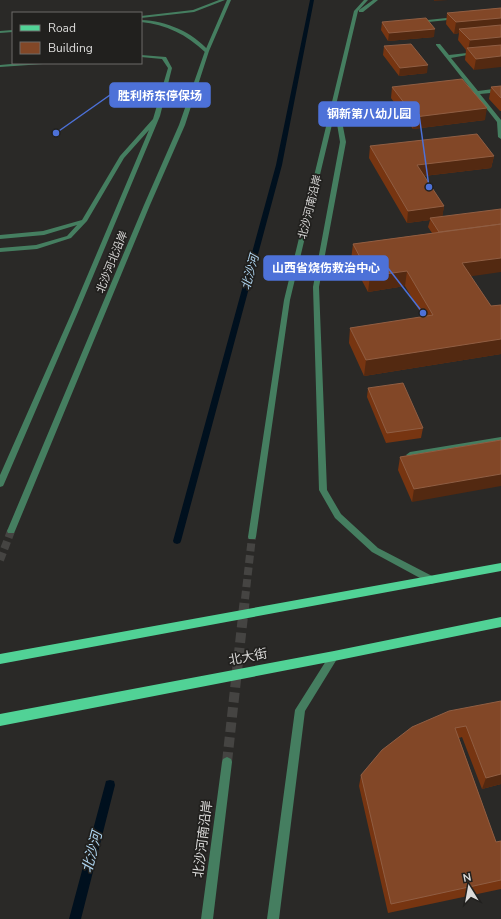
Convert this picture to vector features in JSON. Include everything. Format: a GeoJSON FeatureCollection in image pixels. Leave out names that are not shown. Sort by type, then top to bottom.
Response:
{"type":"FeatureCollection","features":[{"type":"Feature","properties":{"kind":"main road"},"geometry":{"type":"LineString","coordinates":[[1,657],[501,567]]}},
{"type":"Feature","properties":{"kind":"main road","name":"北大街"},"geometry":{"type":"LineString","coordinates":[[0,720],[334,656],[501,622]]}},
{"type":"Feature","properties":{"kind":"street"},"geometry":{"type":"LineString","coordinates":[[142,17],[194,11],[223,0]]}},
{"type":"Feature","properties":{"kind":"street","name":"北沙河北沿岸"},"geometry":{"type":"LineString","coordinates":[[11,531],[144,212],[182,125],[208,51],[229,0]]}},
{"type":"Feature","properties":{"kind":"street","name":"北沙河南沿岸"},"geometry":{"type":"LineString","coordinates":[[252,537],[287,300],[356,11],[366,0]]}},
{"type":"Feature","properties":{"kind":"street"},"geometry":{"type":"LineString","coordinates":[[355,15],[376,0]]}},
{"type":"Feature","properties":{"kind":"street"},"geometry":{"type":"LineString","coordinates":[[409,23],[463,17]]}},
{"type":"Feature","properties":{"kind":"street"},"geometry":{"type":"LineString","coordinates":[[142,21],[160,24],[188,35],[208,51]]}},
{"type":"Feature","properties":{"kind":"street"},"geometry":{"type":"LineString","coordinates":[[0,28],[12,27]]}},
{"type":"Feature","properties":{"kind":"street"},"geometry":{"type":"LineString","coordinates":[[0,32],[12,31]]}},
{"type":"Feature","properties":{"kind":"street"},"geometry":{"type":"LineString","coordinates":[[438,45],[500,122],[501,137]]}},
{"type":"Feature","properties":{"kind":"street"},"geometry":{"type":"LineString","coordinates":[[447,57],[486,52]]}},
{"type":"Feature","properties":{"kind":"street"},"geometry":{"type":"LineString","coordinates":[[0,484],[75,312],[157,116],[170,68],[164,58],[142,56]]}},
{"type":"Feature","properties":{"kind":"street"},"geometry":{"type":"LineString","coordinates":[[0,66],[29,64]]}},
{"type":"Feature","properties":{"kind":"street"},"geometry":{"type":"LineString","coordinates":[[477,93],[501,90]]}},
{"type":"Feature","properties":{"kind":"street"},"geometry":{"type":"LineString","coordinates":[[335,103],[343,142],[316,287],[323,490],[338,516],[374,550],[432,580]]}},
{"type":"Feature","properties":{"kind":"street"},"geometry":{"type":"LineString","coordinates":[[0,250],[37,247],[69,237],[84,220],[122,157],[157,116]]}},
{"type":"Feature","properties":{"kind":"street"},"geometry":{"type":"LineString","coordinates":[[0,237],[44,233],[84,220]]}},
{"type":"Feature","properties":{"kind":"street"},"geometry":{"type":"LineString","coordinates":[[410,456],[501,440]]}},
{"type":"Feature","properties":{"kind":"street"},"geometry":{"type":"LineString","coordinates":[[273,919],[300,710],[334,656]]}},
{"type":"Feature","properties":{"kind":"street","name":"北沙河南沿岸"},"geometry":{"type":"LineString","coordinates":[[207,919],[227,762]]}},
{"type":"Feature","properties":{"kind":"building"},"geometry":{"type":"Polygon","coordinates":[[[501,8],[501,18],[456,22],[447,13],[501,8]]]}},
{"type":"Feature","properties":{"kind":"building"},"geometry":{"type":"Polygon","coordinates":[[[426,18],[435,29],[389,33],[382,22],[426,18]]]}},
{"type":"Feature","properties":{"kind":"building"},"geometry":{"type":"Polygon","coordinates":[[[501,25],[501,37],[470,40],[459,29],[501,25]]]}},
{"type":"Feature","properties":{"kind":"building"},"geometry":{"type":"Polygon","coordinates":[[[411,44],[428,65],[400,68],[384,46],[411,44]]]}},
{"type":"Feature","properties":{"kind":"building"},"geometry":{"type":"Polygon","coordinates":[[[501,45],[501,56],[476,59],[467,48],[501,45]]]}},
{"type":"Feature","properties":{"kind":"building"},"geometry":{"type":"Polygon","coordinates":[[[462,79],[487,108],[415,117],[392,87],[462,79]]]}},
{"type":"Feature","properties":{"kind":"building"},"geometry":{"type":"Polygon","coordinates":[[[501,86],[501,98],[491,87],[501,86]]]}},
{"type":"Feature","properties":{"kind":"building"},"geometry":{"type":"Polygon","coordinates":[[[477,134],[494,156],[417,165],[444,206],[408,211],[370,146],[477,134]]]}},
{"type":"Feature","properties":{"kind":"building"},"geometry":{"type":"Polygon","coordinates":[[[501,209],[501,224],[439,232],[430,218],[501,209]]]}},
{"type":"Feature","properties":{"kind":"building"},"geometry":{"type":"Polygon","coordinates":[[[501,224],[501,258],[462,263],[491,306],[501,305],[501,339],[366,360],[350,328],[433,315],[407,271],[370,276],[353,244],[501,224]]]}},
{"type":"Feature","properties":{"kind":"building"},"geometry":{"type":"Polygon","coordinates":[[[403,383],[423,428],[387,433],[368,388],[403,383]]]}},
{"type":"Feature","properties":{"kind":"building"},"geometry":{"type":"Polygon","coordinates":[[[501,440],[501,474],[414,489],[400,457],[501,440]]]}},
{"type":"Feature","properties":{"kind":"building"},"geometry":{"type":"Polygon","coordinates":[[[501,701],[501,774],[486,778],[466,726],[455,728],[496,842],[501,841],[501,880],[391,904],[361,775],[382,750],[412,727],[449,711],[501,701]]]}},
{"type":"Feature","properties":{"kind":"waterway","name":"北沙河"},"geometry":{"type":"LineString","coordinates":[[177,541],[279,165],[312,0]]}},
{"type":"Feature","properties":{"kind":"waterway","name":"北沙河"},"geometry":{"type":"LineString","coordinates":[[75,919],[110,785]]}},
{"type":"Feature","properties":{"kind":"tunnel"},"geometry":{"type":"LineString","coordinates":[[0,560],[11,531]]}},
{"type":"Feature","properties":{"kind":"tunnel"},"geometry":{"type":"LineString","coordinates":[[245,599],[252,537]]}},
{"type":"Feature","properties":{"kind":"tunnel"},"geometry":{"type":"LineString","coordinates":[[227,762],[245,598]]}},
{"type":"Feature","properties":{"kind":"place","name":"胜利桥东停保场"},"geometry":{"type":"Point","coordinates":[56,133]}},
{"type":"Feature","properties":{"kind":"place","name":"钢新第八幼儿园"},"geometry":{"type":"Point","coordinates":[429,187]}},
{"type":"Feature","properties":{"kind":"place","name":"山西省烧伤救治中心"},"geometry":{"type":"Point","coordinates":[423,313]}}]}
